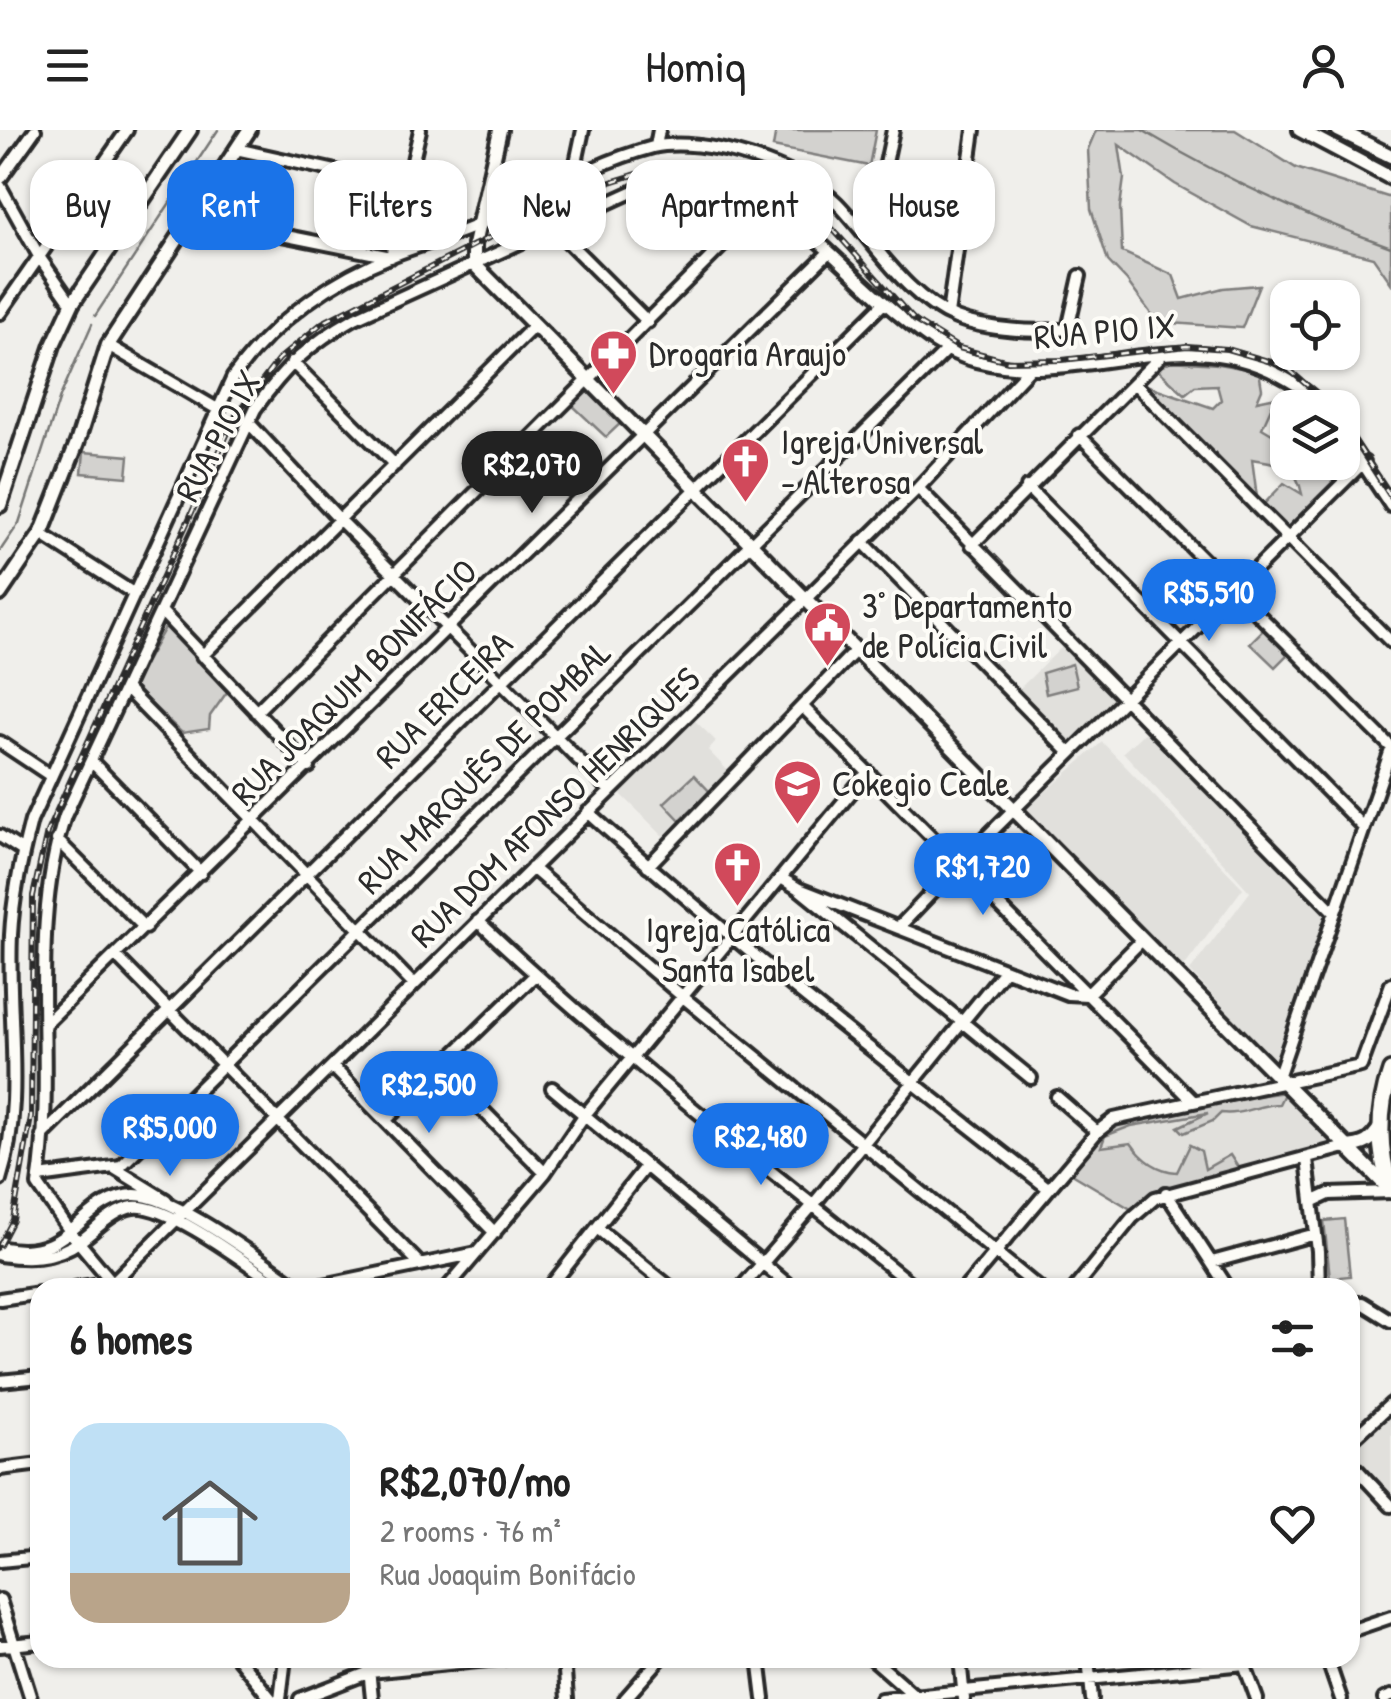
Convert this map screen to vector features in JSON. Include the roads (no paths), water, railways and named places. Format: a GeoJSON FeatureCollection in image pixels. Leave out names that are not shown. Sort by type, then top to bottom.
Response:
{"type":"FeatureCollection","features":[{"type":"Feature","properties":{"kind":"highway"},"geometry":{"type":"LineString","coordinates":[[1391,1071],[1380,1126],[1391,1191]]}},
{"type":"Feature","properties":{"kind":"main road"},"geometry":{"type":"LineString","coordinates":[[0,506],[53,345],[72,304],[190,130]]}},
{"type":"Feature","properties":{"kind":"main road"},"geometry":{"type":"LineString","coordinates":[[229,160],[249,130]]}},
{"type":"Feature","properties":{"kind":"main road"},"geometry":{"type":"LineString","coordinates":[[500,130],[474,244],[474,264],[1391,1191]]}},
{"type":"Feature","properties":{"kind":"main road"},"geometry":{"type":"LineString","coordinates":[[1300,130],[1391,178]]}},
{"type":"Feature","properties":{"kind":"main road"},"geometry":{"type":"LineString","coordinates":[[1344,133],[1391,156]]}},
{"type":"Feature","properties":{"kind":"main road"},"geometry":{"type":"LineString","coordinates":[[0,594],[41,534],[108,344],[170,250]]}},
{"type":"Feature","properties":{"kind":"main road"},"geometry":{"type":"LineString","coordinates":[[1345,1147],[1362,1146],[1380,1126]]}},
{"type":"Feature","properties":{"kind":"street"},"geometry":{"type":"LineString","coordinates":[[34,130],[0,182],[40,258],[72,304]]}},
{"type":"Feature","properties":{"kind":"street"},"geometry":{"type":"LineString","coordinates":[[0,313],[127,130]]}},
{"type":"Feature","properties":{"kind":"street"},"geometry":{"type":"LineString","coordinates":[[414,160],[420,130]]}},
{"type":"Feature","properties":{"kind":"street"},"geometry":{"type":"LineString","coordinates":[[576,160],[583,130]]}},
{"type":"Feature","properties":{"kind":"street"},"geometry":{"type":"LineString","coordinates":[[656,146],[660,130]]}},
{"type":"Feature","properties":{"kind":"street"},"geometry":{"type":"LineString","coordinates":[[886,160],[892,130]]}},
{"type":"Feature","properties":{"kind":"street"},"geometry":{"type":"LineString","coordinates":[[948,314],[974,130]]}},
{"type":"Feature","properties":{"kind":"street"},"geometry":{"type":"LineString","coordinates":[[606,164],[656,146],[730,150],[761,160],[833,199],[853,221]]}},
{"type":"Feature","properties":{"kind":"street"},"geometry":{"type":"LineString","coordinates":[[236,149],[314,166]]}},
{"type":"Feature","properties":{"kind":"street"},"geometry":{"type":"LineString","coordinates":[[0,1180],[4,1126],[12,1101],[11,936],[31,821],[233,377],[274,327],[326,290],[390,256],[487,220]]}},
{"type":"Feature","properties":{"kind":"street"},"geometry":{"type":"LineString","coordinates":[[294,237],[390,256]]}},
{"type":"Feature","properties":{"kind":"street"},"geometry":{"type":"LineString","coordinates":[[390,256],[392,250]]}},
{"type":"Feature","properties":{"kind":"street","name":"RUA PIO IX"},"geometry":{"type":"LineString","coordinates":[[39,1177],[48,898],[57,840],[248,423],[268,390],[315,340],[506,250]]}},
{"type":"Feature","properties":{"kind":"street"},"geometry":{"type":"LineString","coordinates":[[576,250],[648,322]]}},
{"type":"Feature","properties":{"kind":"street"},"geometry":{"type":"LineString","coordinates":[[256,712],[719,250]]}},
{"type":"Feature","properties":{"kind":"street"},"geometry":{"type":"LineString","coordinates":[[879,250],[917,294],[948,314],[973,323],[1035,334],[1068,329],[1080,276]]}},
{"type":"Feature","properties":{"kind":"street","name":"RUA PIO IX"},"geometry":{"type":"LineString","coordinates":[[829,252],[884,303],[946,351],[979,362],[1060,368],[1199,350],[1234,356],[1302,390]]}},
{"type":"Feature","properties":{"kind":"street","name":"RUA JOAQUIM BONIFÁCIO"},"geometry":{"type":"LineString","coordinates":[[46,1024],[829,252]]}},
{"type":"Feature","properties":{"kind":"street","name":"RUA ERICEIRA"},"geometry":{"type":"LineString","coordinates":[[42,1136],[884,303]]}},
{"type":"Feature","properties":{"kind":"street"},"geometry":{"type":"LineString","coordinates":[[202,656],[536,325]]}},
{"type":"Feature","properties":{"kind":"street"},"geometry":{"type":"LineString","coordinates":[[108,344],[219,410]]}},
{"type":"Feature","properties":{"kind":"street","name":"RUA MARQUÊS DE POMBAL"},"geometry":{"type":"LineString","coordinates":[[114,1168],[121,1166],[224,1065],[946,351]]}},
{"type":"Feature","properties":{"kind":"street"},"geometry":{"type":"LineString","coordinates":[[972,545],[1164,353]]}},
{"type":"Feature","properties":{"kind":"street"},"geometry":{"type":"LineString","coordinates":[[292,362],[395,465]]}},
{"type":"Feature","properties":{"kind":"street","name":"RUA DOM AFONSO HENRIQUES"},"geometry":{"type":"LineString","coordinates":[[122,1278],[180,1215],[918,488],[1031,368]]}},
{"type":"Feature","properties":{"kind":"street"},"geometry":{"type":"LineString","coordinates":[[1134,383],[1391,642]]}},
{"type":"Feature","properties":{"kind":"street"},"geometry":{"type":"LineString","coordinates":[[248,423],[339,520],[610,791]]}},
{"type":"Feature","properties":{"kind":"street"},"geometry":{"type":"LineString","coordinates":[[1080,435],[1391,748],[1281,1080]]}},
{"type":"Feature","properties":{"kind":"street"},"geometry":{"type":"LineString","coordinates":[[1360,457],[1391,506]]}},
{"type":"Feature","properties":{"kind":"street"},"geometry":{"type":"LineString","coordinates":[[898,928],[1364,462]]}},
{"type":"Feature","properties":{"kind":"street"},"geometry":{"type":"LineString","coordinates":[[1027,486],[1364,828]]}},
{"type":"Feature","properties":{"kind":"street"},"geometry":{"type":"LineString","coordinates":[[918,488],[1334,913]]}},
{"type":"Feature","properties":{"kind":"street"},"geometry":{"type":"LineString","coordinates":[[41,534],[133,594]]}},
{"type":"Feature","properties":{"kind":"street"},"geometry":{"type":"LineString","coordinates":[[862,541],[1070,754]]}},
{"type":"Feature","properties":{"kind":"street"},"geometry":{"type":"LineString","coordinates":[[161,610],[309,766]]}},
{"type":"Feature","properties":{"kind":"street"},"geometry":{"type":"LineString","coordinates":[[648,866],[855,651]]}},
{"type":"Feature","properties":{"kind":"street"},"geometry":{"type":"LineString","coordinates":[[125,688],[414,984]]}},
{"type":"Feature","properties":{"kind":"street"},"geometry":{"type":"LineString","coordinates":[[802,706],[1193,1100]]}},
{"type":"Feature","properties":{"kind":"street"},"geometry":{"type":"LineString","coordinates":[[0,742],[51,776]]}},
{"type":"Feature","properties":{"kind":"street"},"geometry":{"type":"LineString","coordinates":[[92,762],[201,873]]}},
{"type":"Feature","properties":{"kind":"street"},"geometry":{"type":"LineString","coordinates":[[456,1278],[868,772]]}},
{"type":"Feature","properties":{"kind":"street"},"geometry":{"type":"LineString","coordinates":[[588,812],[648,866],[912,1082],[1049,1188]]}},
{"type":"Feature","properties":{"kind":"street"},"geometry":{"type":"LineString","coordinates":[[0,836],[23,851]]}},
{"type":"Feature","properties":{"kind":"street"},"geometry":{"type":"LineString","coordinates":[[57,840],[145,928]]}},
{"type":"Feature","properties":{"kind":"street"},"geometry":{"type":"LineString","coordinates":[[532,868],[1026,1278]]}},
{"type":"Feature","properties":{"kind":"street"},"geometry":{"type":"LineString","coordinates":[[780,878],[1031,1078]]}},
{"type":"Feature","properties":{"kind":"street"},"geometry":{"type":"LineString","coordinates":[[799,890],[1068,994],[1086,995],[1142,940]]}},
{"type":"Feature","properties":{"kind":"street"},"geometry":{"type":"LineString","coordinates":[[478,921],[534,975],[904,1278]]}},
{"type":"Feature","properties":{"kind":"street"},"geometry":{"type":"LineString","coordinates":[[0,930],[11,936]]}},
{"type":"Feature","properties":{"kind":"street"},"geometry":{"type":"LineString","coordinates":[[116,956],[419,1263]]}},
{"type":"Feature","properties":{"kind":"street"},"geometry":{"type":"LineString","coordinates":[[750,1278],[1004,971]]}},
{"type":"Feature","properties":{"kind":"street"},"geometry":{"type":"LineString","coordinates":[[386,1120],[534,975]]}},
{"type":"Feature","properties":{"kind":"street"},"geometry":{"type":"LineString","coordinates":[[974,1278],[1097,1132],[1114,1119],[1281,1080],[1361,1066],[1391,984]]}},
{"type":"Feature","properties":{"kind":"street"},"geometry":{"type":"LineString","coordinates":[[0,1025],[12,1033]]}},
{"type":"Feature","properties":{"kind":"street"},"geometry":{"type":"LineString","coordinates":[[333,1067],[495,1233]]}},
{"type":"Feature","properties":{"kind":"street"},"geometry":{"type":"LineString","coordinates":[[440,1067],[545,1173]]}},
{"type":"Feature","properties":{"kind":"street"},"geometry":{"type":"LineString","coordinates":[[552,1088],[780,1278]]}},
{"type":"Feature","properties":{"kind":"street"},"geometry":{"type":"LineString","coordinates":[[1056,1098],[1097,1132]]}},
{"type":"Feature","properties":{"kind":"street"},"geometry":{"type":"LineString","coordinates":[[1083,1278],[1132,1218],[1166,1193],[1345,1147]]}},
{"type":"Feature","properties":{"kind":"street"},"geometry":{"type":"LineString","coordinates":[[1307,1159],[1318,1278]]}},
{"type":"Feature","properties":{"kind":"street"},"geometry":{"type":"LineString","coordinates":[[557,1278],[645,1167]]}},
{"type":"Feature","properties":{"kind":"street"},"geometry":{"type":"LineString","coordinates":[[109,1278],[46,1201],[38,1186],[39,1177],[114,1168],[268,1278]]}},
{"type":"Feature","properties":{"kind":"street"},"geometry":{"type":"LineString","coordinates":[[133,1195],[136,1181]]}},
{"type":"Feature","properties":{"kind":"street"},"geometry":{"type":"LineString","coordinates":[[1312,1202],[1329,1194],[1391,1191]]}},
{"type":"Feature","properties":{"kind":"street"},"geometry":{"type":"LineString","coordinates":[[1166,1193],[1222,1278]]}},
{"type":"Feature","properties":{"kind":"street"},"geometry":{"type":"LineString","coordinates":[[75,1238],[102,1206],[133,1195],[180,1215],[285,1278]]}},
{"type":"Feature","properties":{"kind":"street"},"geometry":{"type":"LineString","coordinates":[[2,1252],[29,1260],[47,1258],[132,1207],[180,1215]]}},
{"type":"Feature","properties":{"kind":"street"},"geometry":{"type":"LineString","coordinates":[[598,1228],[659,1278]]}},
{"type":"Feature","properties":{"kind":"street"},"geometry":{"type":"LineString","coordinates":[[1212,1262],[1316,1234]]}},
{"type":"Feature","properties":{"kind":"street"},"geometry":{"type":"LineString","coordinates":[[353,1278],[477,1253]]}},
{"type":"Feature","properties":{"kind":"street"},"geometry":{"type":"LineString","coordinates":[[0,1299],[30,1294]]}},
{"type":"Feature","properties":{"kind":"street"},"geometry":{"type":"LineString","coordinates":[[1360,1303],[1391,1321]]}},
{"type":"Feature","properties":{"kind":"street"},"geometry":{"type":"LineString","coordinates":[[0,1381],[30,1378]]}},
{"type":"Feature","properties":{"kind":"street"},"geometry":{"type":"LineString","coordinates":[[1360,1433],[1391,1404]]}},
{"type":"Feature","properties":{"kind":"street"},"geometry":{"type":"LineString","coordinates":[[0,1469],[30,1465]]}},
{"type":"Feature","properties":{"kind":"street"},"geometry":{"type":"LineString","coordinates":[[1360,1473],[1391,1506]]}},
{"type":"Feature","properties":{"kind":"street"},"geometry":{"type":"LineString","coordinates":[[0,1561],[30,1558]]}},
{"type":"Feature","properties":{"kind":"street"},"geometry":{"type":"LineString","coordinates":[[0,1600],[31,1699]]}},
{"type":"Feature","properties":{"kind":"street"},"geometry":{"type":"LineString","coordinates":[[1360,1628],[1391,1617]]}},
{"type":"Feature","properties":{"kind":"street"},"geometry":{"type":"LineString","coordinates":[[0,1646],[30,1643]]}},
{"type":"Feature","properties":{"kind":"street"},"geometry":{"type":"LineString","coordinates":[[246,1668],[271,1699]]}},
{"type":"Feature","properties":{"kind":"street"},"geometry":{"type":"LineString","coordinates":[[280,1699],[284,1668]]}},
{"type":"Feature","properties":{"kind":"street"},"geometry":{"type":"LineString","coordinates":[[369,1668],[372,1699]]}},
{"type":"Feature","properties":{"kind":"street"},"geometry":{"type":"LineString","coordinates":[[300,1699],[370,1672],[409,1668]]}},
{"type":"Feature","properties":{"kind":"street"},"geometry":{"type":"LineString","coordinates":[[565,1668],[567,1699]]}},
{"type":"Feature","properties":{"kind":"street"},"geometry":{"type":"LineString","coordinates":[[625,1699],[652,1668]]}},
{"type":"Feature","properties":{"kind":"street"},"geometry":{"type":"LineString","coordinates":[[760,1668],[764,1699]]}},
{"type":"Feature","properties":{"kind":"street"},"geometry":{"type":"LineString","coordinates":[[883,1668],[914,1695]]}},
{"type":"Feature","properties":{"kind":"street"},"geometry":{"type":"LineString","coordinates":[[961,1668],[963,1695]]}},
{"type":"Feature","properties":{"kind":"street"},"geometry":{"type":"LineString","coordinates":[[1089,1668],[1092,1699]]}},
{"type":"Feature","properties":{"kind":"street"},"geometry":{"type":"LineString","coordinates":[[881,1699],[963,1695],[1177,1668]]}},
{"type":"Feature","properties":{"kind":"street"},"geometry":{"type":"LineString","coordinates":[[1247,1668],[1258,1699]]}},
{"type":"Feature","properties":{"kind":"street"},"geometry":{"type":"LineString","coordinates":[[1330,1668],[1341,1699]]}},
{"type":"Feature","properties":{"kind":"street"},"geometry":{"type":"LineString","coordinates":[[1384,1699],[1391,1696]]}},
{"type":"Feature","properties":{"kind":"waterway"},"geometry":{"type":"LineString","coordinates":[[95,316],[218,130]]}},
{"type":"Feature","properties":{"kind":"waterway"},"geometry":{"type":"LineString","coordinates":[[1142,130],[1264,194],[1391,247]]}},
{"type":"Feature","properties":{"kind":"waterway"},"geometry":{"type":"LineString","coordinates":[[0,551],[19,523],[60,397],[92,324]]}},
{"type":"Feature","properties":{"kind":"waterway"},"geometry":{"type":"LineString","coordinates":[[94,1218],[128,1203]]}},
{"type":"Feature","properties":{"kind":"waterway"},"geometry":{"type":"LineString","coordinates":[[267,1271],[278,1278]]}},
{"type":"Feature","properties":{"kind":"railway"},"geometry":{"type":"LineString","coordinates":[[0,1245],[13,1220],[31,1117],[33,896],[47,832],[236,415],[279,359],[322,323],[601,185],[675,166],[704,166],[750,175],[813,207],[915,321],[959,348],[1008,361],[1062,360],[1187,346],[1227,349],[1285,366],[1312,390]]}},
{"type":"Feature","properties":{"kind":"railway"},"geometry":{"type":"LineString","coordinates":[[1360,449],[1391,497]]}},
{"type":"Feature","properties":{"kind":"place","name":"Drogaria Araujo"},"geometry":{"type":"Point","coordinates":[614,396]}},
{"type":"Feature","properties":{"kind":"place","name":"Igreja Universal - Alterosa"},"geometry":{"type":"Point","coordinates":[746,504]}},
{"type":"Feature","properties":{"kind":"place","name":"3° Departamento de Polícia Civil"},"geometry":{"type":"Point","coordinates":[827,668]}},
{"type":"Feature","properties":{"kind":"place","name":"Cokegio Ceale"},"geometry":{"type":"Point","coordinates":[797,826]}},
{"type":"Feature","properties":{"kind":"place","name":"Igreja Católica Santa Isabel"},"geometry":{"type":"Point","coordinates":[738,908]}}]}
